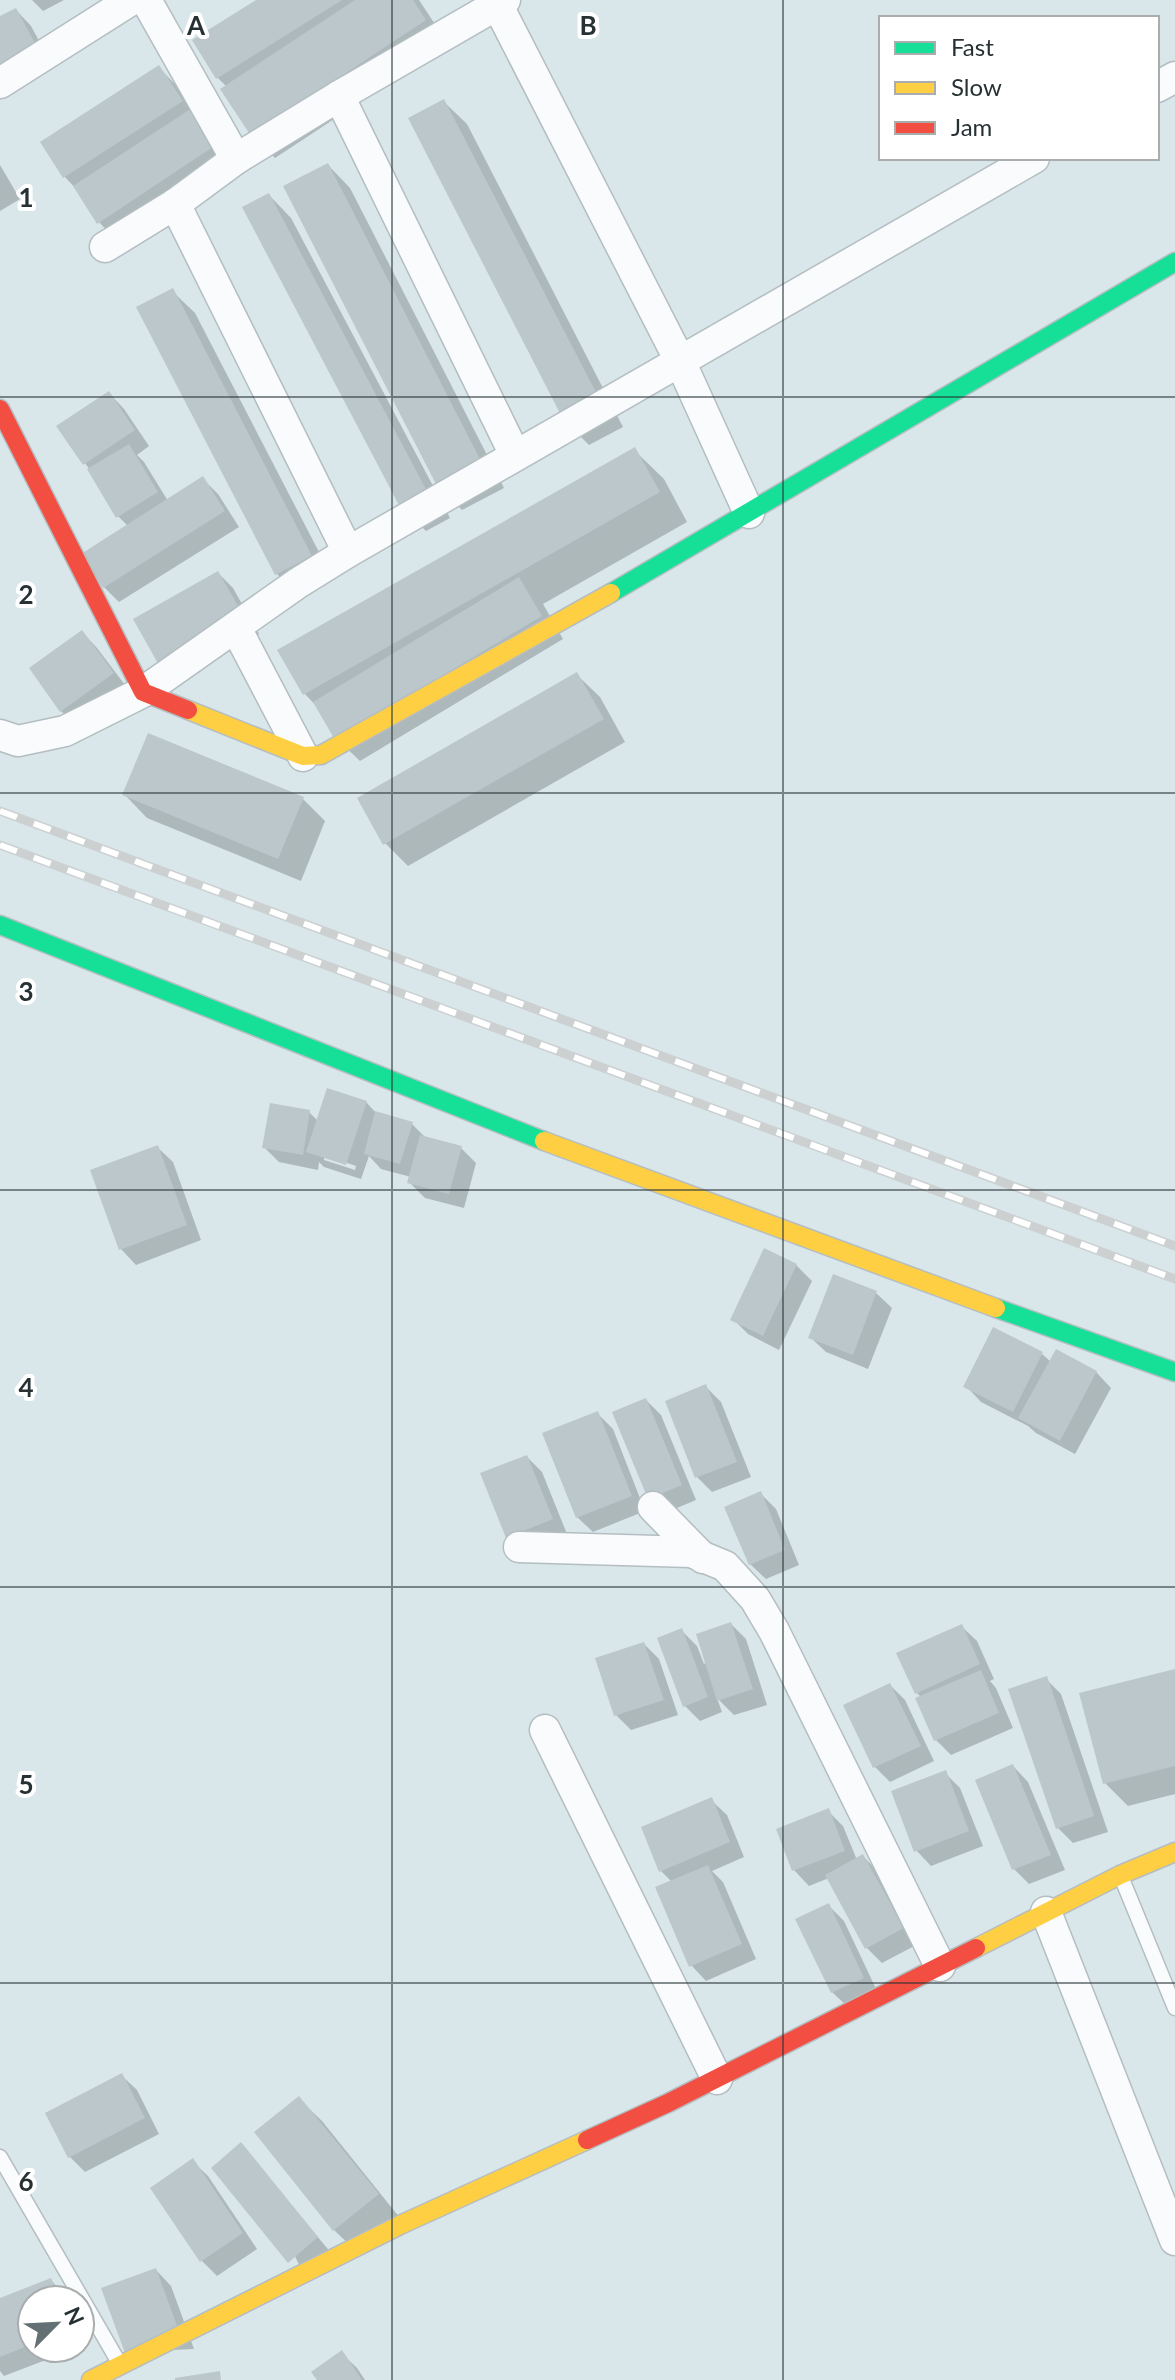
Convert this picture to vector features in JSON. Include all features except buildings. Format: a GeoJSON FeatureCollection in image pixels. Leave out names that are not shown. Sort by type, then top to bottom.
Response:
{"type":"FeatureCollection","features":[{"type":"Feature","properties":{"kind":"street"},"geometry":{"type":"LineString","coordinates":[[0,83],[131,0]]}},
{"type":"Feature","properties":{"kind":"street"},"geometry":{"type":"LineString","coordinates":[[146,0],[236,159]]}},
{"type":"Feature","properties":{"kind":"street"},"geometry":{"type":"LineString","coordinates":[[105,247],[175,204],[236,159],[501,2],[680,361],[749,513]]}},
{"type":"Feature","properties":{"kind":"street"},"geometry":{"type":"LineString","coordinates":[[339,96],[515,455]]}},
{"type":"Feature","properties":{"kind":"street"},"geometry":{"type":"LineString","coordinates":[[0,735],[18,741],[65,731],[143,692],[298,583],[348,552],[1031,160]]}},
{"type":"Feature","properties":{"kind":"street"},"geometry":{"type":"LineString","coordinates":[[175,204],[348,552]]}},
{"type":"Feature","properties":{"kind":"street"},"geometry":{"type":"LineString","coordinates":[[0,409],[143,692],[303,756],[334,750],[535,638],[1175,262]]}},
{"type":"Feature","properties":{"kind":"street"},"geometry":{"type":"LineString","coordinates":[[236,628],[303,756]]}},
{"type":"Feature","properties":{"kind":"street"},"geometry":{"type":"LineString","coordinates":[[0,925],[554,1145],[1175,1372]]}},
{"type":"Feature","properties":{"kind":"street"},"geometry":{"type":"LineString","coordinates":[[653,1507],[736,1594],[785,1665],[940,1966]]}},
{"type":"Feature","properties":{"kind":"street"},"geometry":{"type":"LineString","coordinates":[[519,1547],[691,1552],[725,1566],[755,1599],[774,1631],[940,1966]]}},
{"type":"Feature","properties":{"kind":"street"},"geometry":{"type":"LineString","coordinates":[[545,1730],[717,2079]]}},
{"type":"Feature","properties":{"kind":"street"},"geometry":{"type":"LineString","coordinates":[[91,2380],[400,2225],[717,2079],[1120,1875],[1175,1852]]}},
{"type":"Feature","properties":{"kind":"street"},"geometry":{"type":"LineString","coordinates":[[1046,1912],[1175,2240]]}},
{"type":"Feature","properties":{"kind":"lane"},"geometry":{"type":"LineString","coordinates":[[1120,1875],[1175,2008]]}},
{"type":"Feature","properties":{"kind":"lane"},"geometry":{"type":"LineString","coordinates":[[0,2157],[121,2366]]}},
{"type":"Feature","properties":{"kind":"railway"},"geometry":{"type":"LineString","coordinates":[[0,811],[1175,1246]]}},
{"type":"Feature","properties":{"kind":"railway"},"geometry":{"type":"LineString","coordinates":[[0,845],[1175,1279]]}},
{"type":"Feature","properties":{"kind":"traffic: fast"},"geometry":{"type":"LineString","coordinates":[[611,593],[1175,262]]}},
{"type":"Feature","properties":{"kind":"traffic: fast"},"geometry":{"type":"LineString","coordinates":[[0,925],[544,1141]]}},
{"type":"Feature","properties":{"kind":"traffic: fast"},"geometry":{"type":"LineString","coordinates":[[996,1308],[1175,1372]]}},
{"type":"Feature","properties":{"kind":"traffic: slow"},"geometry":{"type":"LineString","coordinates":[[188,710],[303,756],[321,755],[611,593]]}},
{"type":"Feature","properties":{"kind":"traffic: slow"},"geometry":{"type":"LineString","coordinates":[[544,1141],[996,1308]]}},
{"type":"Feature","properties":{"kind":"traffic: slow"},"geometry":{"type":"LineString","coordinates":[[976,1948],[1120,1875],[1175,1852]]}},
{"type":"Feature","properties":{"kind":"traffic: slow"},"geometry":{"type":"LineString","coordinates":[[91,2380],[400,2225],[587,2140]]}},
{"type":"Feature","properties":{"kind":"traffic: jam"},"geometry":{"type":"LineString","coordinates":[[0,409],[143,692],[188,710]]}},
{"type":"Feature","properties":{"kind":"traffic: jam"},"geometry":{"type":"LineString","coordinates":[[587,2140],[668,2103],[976,1948]]}}]}
